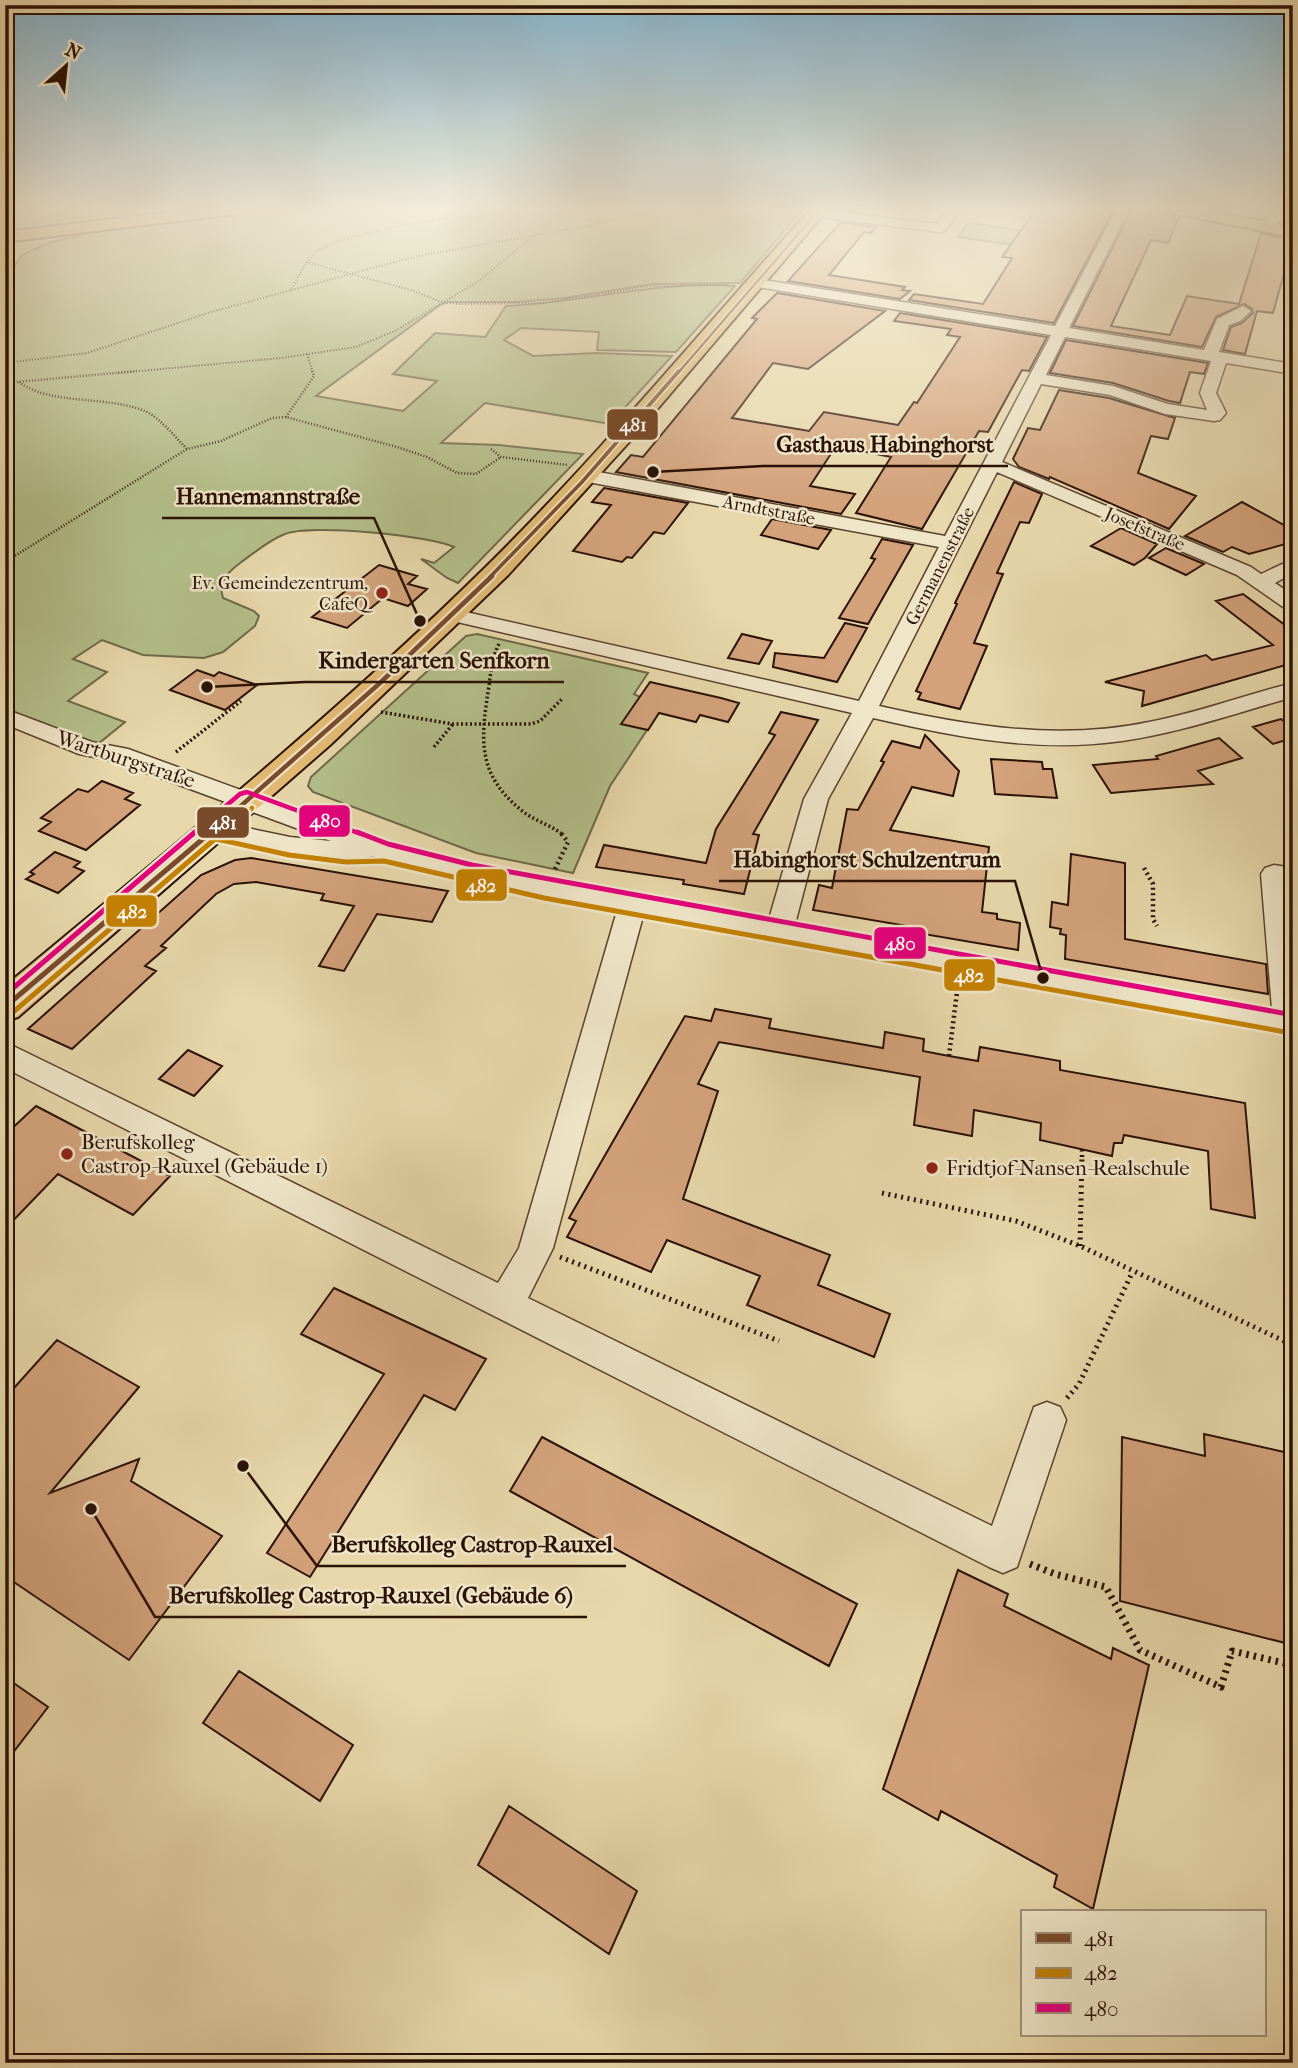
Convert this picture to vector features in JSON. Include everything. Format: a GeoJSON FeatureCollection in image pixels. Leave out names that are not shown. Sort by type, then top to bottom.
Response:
{"type":"FeatureCollection","features":[{"type":"Feature","properties":{"kind":"main road"},"geometry":{"type":"LineString","coordinates":[[5,1007],[246,801],[453,615],[590,473],[738,306]]}},
{"type":"Feature","properties":{"kind":"street"},"geometry":{"type":"LineString","coordinates":[[884,306],[1293,369]]}},
{"type":"Feature","properties":{"kind":"street","name":"Germanenstraße"},"geometry":{"type":"LineString","coordinates":[[779,931],[816,799],[866,709],[1073,306]]}},
{"type":"Feature","properties":{"kind":"street"},"geometry":{"type":"LineString","coordinates":[[1035,379],[1113,391],[1165,409],[1214,416],[1217,413],[1208,393],[1222,322],[1243,312]]}},
{"type":"Feature","properties":{"kind":"street","name":"Josefstraße"},"geometry":{"type":"LineString","coordinates":[[991,465],[1049,487],[1244,571],[1293,605]]}},
{"type":"Feature","properties":{"kind":"street","name":"Arndtstraße"},"geometry":{"type":"LineString","coordinates":[[590,473],[951,543]]}},
{"type":"Feature","properties":{"kind":"street"},"geometry":{"type":"LineString","coordinates":[[1261,582],[1293,565]]}},
{"type":"Feature","properties":{"kind":"street"},"geometry":{"type":"LineString","coordinates":[[453,615],[977,733],[1033,738],[1084,738],[1146,730],[1293,690]]}},
{"type":"Feature","properties":{"kind":"street","name":"Wartburgstraße"},"geometry":{"type":"LineString","coordinates":[[5,716],[88,749],[119,754],[385,852]]}},
{"type":"Feature","properties":{"kind":"street"},"geometry":{"type":"LineString","coordinates":[[214,829],[290,846],[346,853],[385,852],[470,874],[546,889],[1290,1023],[1274,874],[1293,877]]}},
{"type":"Feature","properties":{"kind":"street"},"geometry":{"type":"LineString","coordinates":[[504,1303],[524,1275],[536,1248],[633,904]]}},
{"type":"Feature","properties":{"kind":"street"},"geometry":{"type":"LineString","coordinates":[[5,1054],[1003,1553],[1047,1420]]}},
{"type":"Feature","properties":{"kind":"path"},"geometry":{"type":"LineString","coordinates":[[5,363],[87,353],[236,306]]}},
{"type":"Feature","properties":{"kind":"path"},"geometry":{"type":"LineString","coordinates":[[5,383],[307,355],[356,347],[375,341],[404,326],[436,306]]}},
{"type":"Feature","properties":{"kind":"path"},"geometry":{"type":"LineString","coordinates":[[286,417],[314,376],[307,355]]}},
{"type":"Feature","properties":{"kind":"path"},"geometry":{"type":"LineString","coordinates":[[19,382],[28,388],[89,401],[127,404],[149,413],[187,449]]}},
{"type":"Feature","properties":{"kind":"path"},"geometry":{"type":"LineString","coordinates":[[5,562],[187,449],[221,441],[257,424],[286,417],[397,447],[427,457],[457,473],[476,474],[501,457]]}},
{"type":"Feature","properties":{"kind":"path"},"geometry":{"type":"LineString","coordinates":[[491,449],[501,457],[590,473]]}},
{"type":"Feature","properties":{"kind":"path"},"geometry":{"type":"LineString","coordinates":[[510,629],[496,647],[480,726],[480,743],[485,762],[500,792],[521,811],[564,834],[568,842],[546,889]]}},
{"type":"Feature","properties":{"kind":"path"},"geometry":{"type":"LineString","coordinates":[[355,704],[389,715],[480,726],[531,724],[540,721],[562,699]]}},
{"type":"Feature","properties":{"kind":"path"},"geometry":{"type":"LineString","coordinates":[[156,768],[241,701]]}},
{"type":"Feature","properties":{"kind":"path"},"geometry":{"type":"LineString","coordinates":[[434,747],[453,724]]}},
{"type":"Feature","properties":{"kind":"path"},"geometry":{"type":"LineString","coordinates":[[1144,868],[1153,884],[1153,919],[1157,926]]}},
{"type":"Feature","properties":{"kind":"path"},"geometry":{"type":"LineString","coordinates":[[949,1056],[960,964]]}},
{"type":"Feature","properties":{"kind":"path"},"geometry":{"type":"LineString","coordinates":[[1080,1246],[1082,1150]]}},
{"type":"Feature","properties":{"kind":"path"},"geometry":{"type":"LineString","coordinates":[[882,1193],[1016,1221],[1080,1246],[1132,1273],[1293,1345]]}},
{"type":"Feature","properties":{"kind":"path"},"geometry":{"type":"LineString","coordinates":[[536,1248],[779,1341]]}},
{"type":"Feature","properties":{"kind":"path"},"geometry":{"type":"LineString","coordinates":[[1047,1420],[1079,1384],[1132,1273]]}},
{"type":"Feature","properties":{"kind":"path"},"geometry":{"type":"LineString","coordinates":[[1003,1553],[1055,1574],[1106,1587],[1140,1650],[1221,1687],[1232,1651],[1293,1665]]}},
{"type":"Feature","properties":{"kind":"green space"},"geometry":{"type":"Polygon","coordinates":[[[5,306],[439,306],[316,396],[403,411],[437,381],[393,374],[435,333],[485,337],[506,306],[718,306],[676,352],[597,350],[599,332],[521,328],[504,340],[533,356],[596,353],[672,356],[610,424],[485,403],[441,443],[499,445],[583,454],[458,583],[421,559],[434,563],[454,547],[440,543],[396,535],[343,531],[299,531],[285,534],[256,551],[225,578],[223,598],[254,611],[259,616],[255,626],[223,652],[204,658],[143,655],[102,640],[73,659],[107,672],[68,701],[125,722],[93,748],[5,713],[5,306]]]}},
{"type":"Feature","properties":{"kind":"green space"},"geometry":{"type":"Polygon","coordinates":[[[477,634],[648,673],[634,694],[640,697],[647,730],[610,786],[573,873],[476,853],[313,792],[308,786],[311,777],[466,636],[477,634]]]}},
{"type":"Feature","properties":{"kind":"building"},"geometry":{"type":"Polygon","coordinates":[[[764,306],[852,306],[885,311],[808,369],[773,363],[732,418],[809,431],[824,412],[898,425],[914,402],[917,403],[960,337],[947,335],[951,329],[894,321],[900,313],[1047,337],[1029,371],[1022,370],[988,432],[979,431],[922,529],[856,513],[891,457],[836,446],[810,486],[855,494],[841,514],[616,472],[631,455],[643,457],[757,319],[752,318],[764,306]]]}},
{"type":"Feature","properties":{"kind":"building"},"geometry":{"type":"Polygon","coordinates":[[[944,306],[1063,306],[1054,323],[944,306]]]}},
{"type":"Feature","properties":{"kind":"building"},"geometry":{"type":"Polygon","coordinates":[[[1083,306],[1121,306],[1111,326],[1170,335],[1183,306],[1241,306],[1216,317],[1202,347],[1073,326],[1083,306]]]}},
{"type":"Feature","properties":{"kind":"building"},"geometry":{"type":"Polygon","coordinates":[[[1246,306],[1275,306],[1273,313],[1257,311],[1245,354],[1223,350],[1231,327],[1242,323],[1253,313],[1246,306]]]}},
{"type":"Feature","properties":{"kind":"building"},"geometry":{"type":"Polygon","coordinates":[[[1066,340],[1208,363],[1204,374],[1190,372],[1180,403],[1113,383],[1050,373],[1066,340]]]}},
{"type":"Feature","properties":{"kind":"building"},"geometry":{"type":"Polygon","coordinates":[[[1059,390],[1109,398],[1175,418],[1168,439],[1151,436],[1138,473],[1196,496],[1169,529],[1050,477],[1049,479],[1019,467],[1013,459],[1028,428],[1040,430],[1059,390]]]}},
{"type":"Feature","properties":{"kind":"building"},"geometry":{"type":"Polygon","coordinates":[[[1014,482],[1042,494],[1029,523],[1020,522],[997,573],[1003,574],[974,643],[987,646],[964,700],[960,709],[918,699],[921,693],[916,691],[1014,482]]]}},
{"type":"Feature","properties":{"kind":"building"},"geometry":{"type":"Polygon","coordinates":[[[604,488],[688,503],[664,534],[654,532],[632,558],[627,557],[622,562],[573,551],[611,505],[592,502],[604,488]]]}},
{"type":"Feature","properties":{"kind":"building"},"geometry":{"type":"Polygon","coordinates":[[[1242,502],[1293,530],[1293,542],[1249,554],[1232,547],[1223,552],[1185,536],[1242,502]]]}},
{"type":"Feature","properties":{"kind":"building"},"geometry":{"type":"Polygon","coordinates":[[[772,519],[831,530],[818,549],[761,535],[772,519]]]}},
{"type":"Feature","properties":{"kind":"building"},"geometry":{"type":"Polygon","coordinates":[[[1121,528],[1157,544],[1145,558],[1134,565],[1091,546],[1121,528]]]}},
{"type":"Feature","properties":{"kind":"building"},"geometry":{"type":"Polygon","coordinates":[[[882,539],[913,545],[868,624],[839,618],[875,559],[871,558],[882,539]]]}},
{"type":"Feature","properties":{"kind":"building"},"geometry":{"type":"Polygon","coordinates":[[[1166,548],[1204,564],[1186,575],[1149,558],[1166,548]]]}},
{"type":"Feature","properties":{"kind":"building","name":"Ev. Gemeindezentrum, CafeQ"},"geometry":{"type":"Polygon","coordinates":[[[379,565],[417,576],[408,584],[427,589],[408,606],[383,598],[347,628],[312,617],[379,565]]]}},
{"type":"Feature","properties":{"kind":"building"},"geometry":{"type":"Polygon","coordinates":[[[1243,594],[1293,631],[1293,663],[1142,706],[1144,691],[1105,682],[1206,655],[1212,660],[1273,645],[1216,601],[1243,594]]]}},
{"type":"Feature","properties":{"kind":"building"},"geometry":{"type":"Polygon","coordinates":[[[845,623],[867,628],[837,682],[773,667],[775,653],[824,658],[845,623]]]}},
{"type":"Feature","properties":{"kind":"building"},"geometry":{"type":"Polygon","coordinates":[[[742,634],[772,641],[759,664],[728,658],[742,634]]]}},
{"type":"Feature","properties":{"kind":"building"},"geometry":{"type":"Polygon","coordinates":[[[197,670],[214,676],[219,672],[257,685],[225,710],[170,690],[197,670]]]}},
{"type":"Feature","properties":{"kind":"building"},"geometry":{"type":"Polygon","coordinates":[[[650,682],[739,703],[728,722],[700,715],[696,722],[659,713],[648,730],[621,724],[650,682]]]}},
{"type":"Feature","properties":{"kind":"building"},"geometry":{"type":"Polygon","coordinates":[[[781,712],[818,720],[753,834],[759,835],[744,894],[683,884],[684,880],[596,867],[604,845],[706,863],[716,829],[775,735],[769,733],[781,712]]]}},
{"type":"Feature","properties":{"kind":"building"},"geometry":{"type":"Polygon","coordinates":[[[1281,719],[1293,729],[1293,738],[1273,744],[1253,727],[1281,719]]]}},
{"type":"Feature","properties":{"kind":"building"},"geometry":{"type":"Polygon","coordinates":[[[925,735],[959,771],[953,796],[912,787],[890,830],[989,847],[982,912],[997,914],[997,919],[1020,923],[1018,950],[906,931],[907,926],[813,910],[819,885],[832,888],[847,809],[858,810],[884,762],[881,761],[892,741],[920,748],[925,735]]]}},
{"type":"Feature","properties":{"kind":"building"},"geometry":{"type":"Polygon","coordinates":[[[1219,738],[1242,758],[1198,771],[1213,784],[1111,793],[1093,765],[1158,759],[1156,756],[1219,738]]]}},
{"type":"Feature","properties":{"kind":"building"},"geometry":{"type":"Polygon","coordinates":[[[991,759],[1042,762],[1043,769],[1052,769],[1057,798],[995,794],[991,759]]]}},
{"type":"Feature","properties":{"kind":"building"},"geometry":{"type":"Polygon","coordinates":[[[102,781],[133,793],[125,799],[140,805],[86,850],[39,831],[51,822],[41,818],[78,789],[88,792],[102,781]]]}},
{"type":"Feature","properties":{"kind":"building"},"geometry":{"type":"Polygon","coordinates":[[[55,852],[80,862],[74,867],[84,871],[58,893],[26,879],[34,874],[30,872],[55,852]]]}},
{"type":"Feature","properties":{"kind":"building"},"geometry":{"type":"Polygon","coordinates":[[[1071,854],[1125,863],[1125,939],[1266,964],[1268,994],[1065,959],[1066,935],[1060,934],[1061,929],[1050,927],[1052,902],[1068,905],[1071,854]]]}},
{"type":"Feature","properties":{"kind":"building"},"geometry":{"type":"Polygon","coordinates":[[[251,858],[448,891],[432,922],[377,914],[344,971],[319,966],[354,906],[321,900],[324,894],[256,882],[234,884],[216,894],[161,946],[166,948],[145,966],[156,971],[72,1049],[28,1029],[201,875],[235,860],[251,858]]]}},
{"type":"Feature","properties":{"kind":"building"},"geometry":{"type":"Polygon","coordinates":[[[715,1009],[771,1019],[769,1028],[883,1048],[885,1032],[924,1039],[923,1051],[978,1061],[980,1047],[1060,1061],[1060,1070],[1245,1103],[1255,1218],[1211,1209],[1208,1151],[1124,1135],[1122,1143],[1114,1143],[1112,1156],[1040,1140],[1041,1123],[974,1110],[972,1136],[914,1125],[920,1077],[719,1042],[698,1084],[718,1091],[683,1199],[830,1255],[818,1285],[890,1314],[874,1357],[747,1305],[760,1276],[667,1240],[651,1272],[567,1237],[576,1221],[569,1218],[685,1016],[711,1021],[715,1009]]]}},
{"type":"Feature","properties":{"kind":"building"},"geometry":{"type":"Polygon","coordinates":[[[188,1050],[222,1066],[194,1096],[159,1079],[188,1050]]]}},
{"type":"Feature","properties":{"kind":"building","name":"Berufskolleg Castrop-Rauxel (Gebäude 1)"},"geometry":{"type":"Polygon","coordinates":[[[36,1106],[170,1176],[133,1215],[58,1174],[5,1229],[5,1135],[36,1106]]]}},
{"type":"Feature","properties":{"kind":"building"},"geometry":{"type":"Polygon","coordinates":[[[334,1288],[486,1359],[455,1410],[424,1395],[310,1577],[267,1553],[384,1374],[301,1334],[334,1288]]]}},
{"type":"Feature","properties":{"kind":"building"},"geometry":{"type":"Polygon","coordinates":[[[57,1340],[139,1387],[50,1493],[139,1459],[131,1481],[222,1536],[129,1660],[5,1576],[5,1398],[57,1340]]]}},
{"type":"Feature","properties":{"kind":"building"},"geometry":{"type":"Polygon","coordinates":[[[1204,1434],[1293,1454],[1293,1645],[1120,1601],[1122,1437],[1205,1456],[1204,1434]]]}},
{"type":"Feature","properties":{"kind":"building"},"geometry":{"type":"Polygon","coordinates":[[[542,1437],[857,1604],[829,1666],[510,1491],[542,1437]]]}},
{"type":"Feature","properties":{"kind":"building"},"geometry":{"type":"Polygon","coordinates":[[[958,1570],[1008,1594],[1004,1606],[1111,1659],[1113,1648],[1149,1665],[1093,1909],[1054,1887],[1057,1875],[941,1811],[938,1820],[883,1789],[958,1570]]]}},
{"type":"Feature","properties":{"kind":"building"},"geometry":{"type":"Polygon","coordinates":[[[239,1671],[353,1745],[320,1801],[203,1723],[239,1671]]]}},
{"type":"Feature","properties":{"kind":"building"},"geometry":{"type":"Polygon","coordinates":[[[5,1677],[48,1707],[5,1763],[5,1677]]]}},
{"type":"Feature","properties":{"kind":"building"},"geometry":{"type":"Polygon","coordinates":[[[509,1806],[637,1891],[609,1954],[478,1865],[509,1806]]]}},
{"type":"Feature","properties":{"kind":"transit line","name":"481"},"geometry":{"type":"LineString","coordinates":[[5,1007],[319,739],[440,627],[582,482],[736,306]]}},
{"type":"Feature","properties":{"kind":"transit line","name":"480"},"geometry":{"type":"LineString","coordinates":[[5,995],[240,794],[247,792],[388,844],[472,865],[1293,1015]]}},
{"type":"Feature","properties":{"kind":"transit line","name":"482"},"geometry":{"type":"LineString","coordinates":[[11,1014],[252,808]]}},
{"type":"Feature","properties":{"kind":"transit line","name":"482"},"geometry":{"type":"LineString","coordinates":[[212,838],[289,855],[346,862],[384,861],[544,898],[1291,1033]]}},
{"type":"Feature","properties":{"kind":"place","name":"Gasthaus Habinghorst"},"geometry":{"type":"Point","coordinates":[653,472]}},
{"type":"Feature","properties":{"kind":"place","name":"Ev. Gemeindezentrum, CafeQ"},"geometry":{"type":"Point","coordinates":[382,593]}},
{"type":"Feature","properties":{"kind":"place","name":"Hannemannstraße"},"geometry":{"type":"Point","coordinates":[420,621]}},
{"type":"Feature","properties":{"kind":"place","name":"Kindergarten Senfkorn"},"geometry":{"type":"Point","coordinates":[207,687]}},
{"type":"Feature","properties":{"kind":"place","name":"Habinghorst Schulzentrum"},"geometry":{"type":"Point","coordinates":[1043,978]}},
{"type":"Feature","properties":{"kind":"place","name":"Berufskolleg Castrop-Rauxel (Gebäude 1)"},"geometry":{"type":"Point","coordinates":[67,1154]}},
{"type":"Feature","properties":{"kind":"place","name":"Fridtjof-Nansen-Realschule"},"geometry":{"type":"Point","coordinates":[932,1168]}},
{"type":"Feature","properties":{"kind":"place","name":"Berufskolleg Castrop-Rauxel"},"geometry":{"type":"Point","coordinates":[243,1466]}},
{"type":"Feature","properties":{"kind":"place","name":"Berufskolleg Castrop-Rauxel (Gebäude 6)"},"geometry":{"type":"Point","coordinates":[91,1509]}}]}
